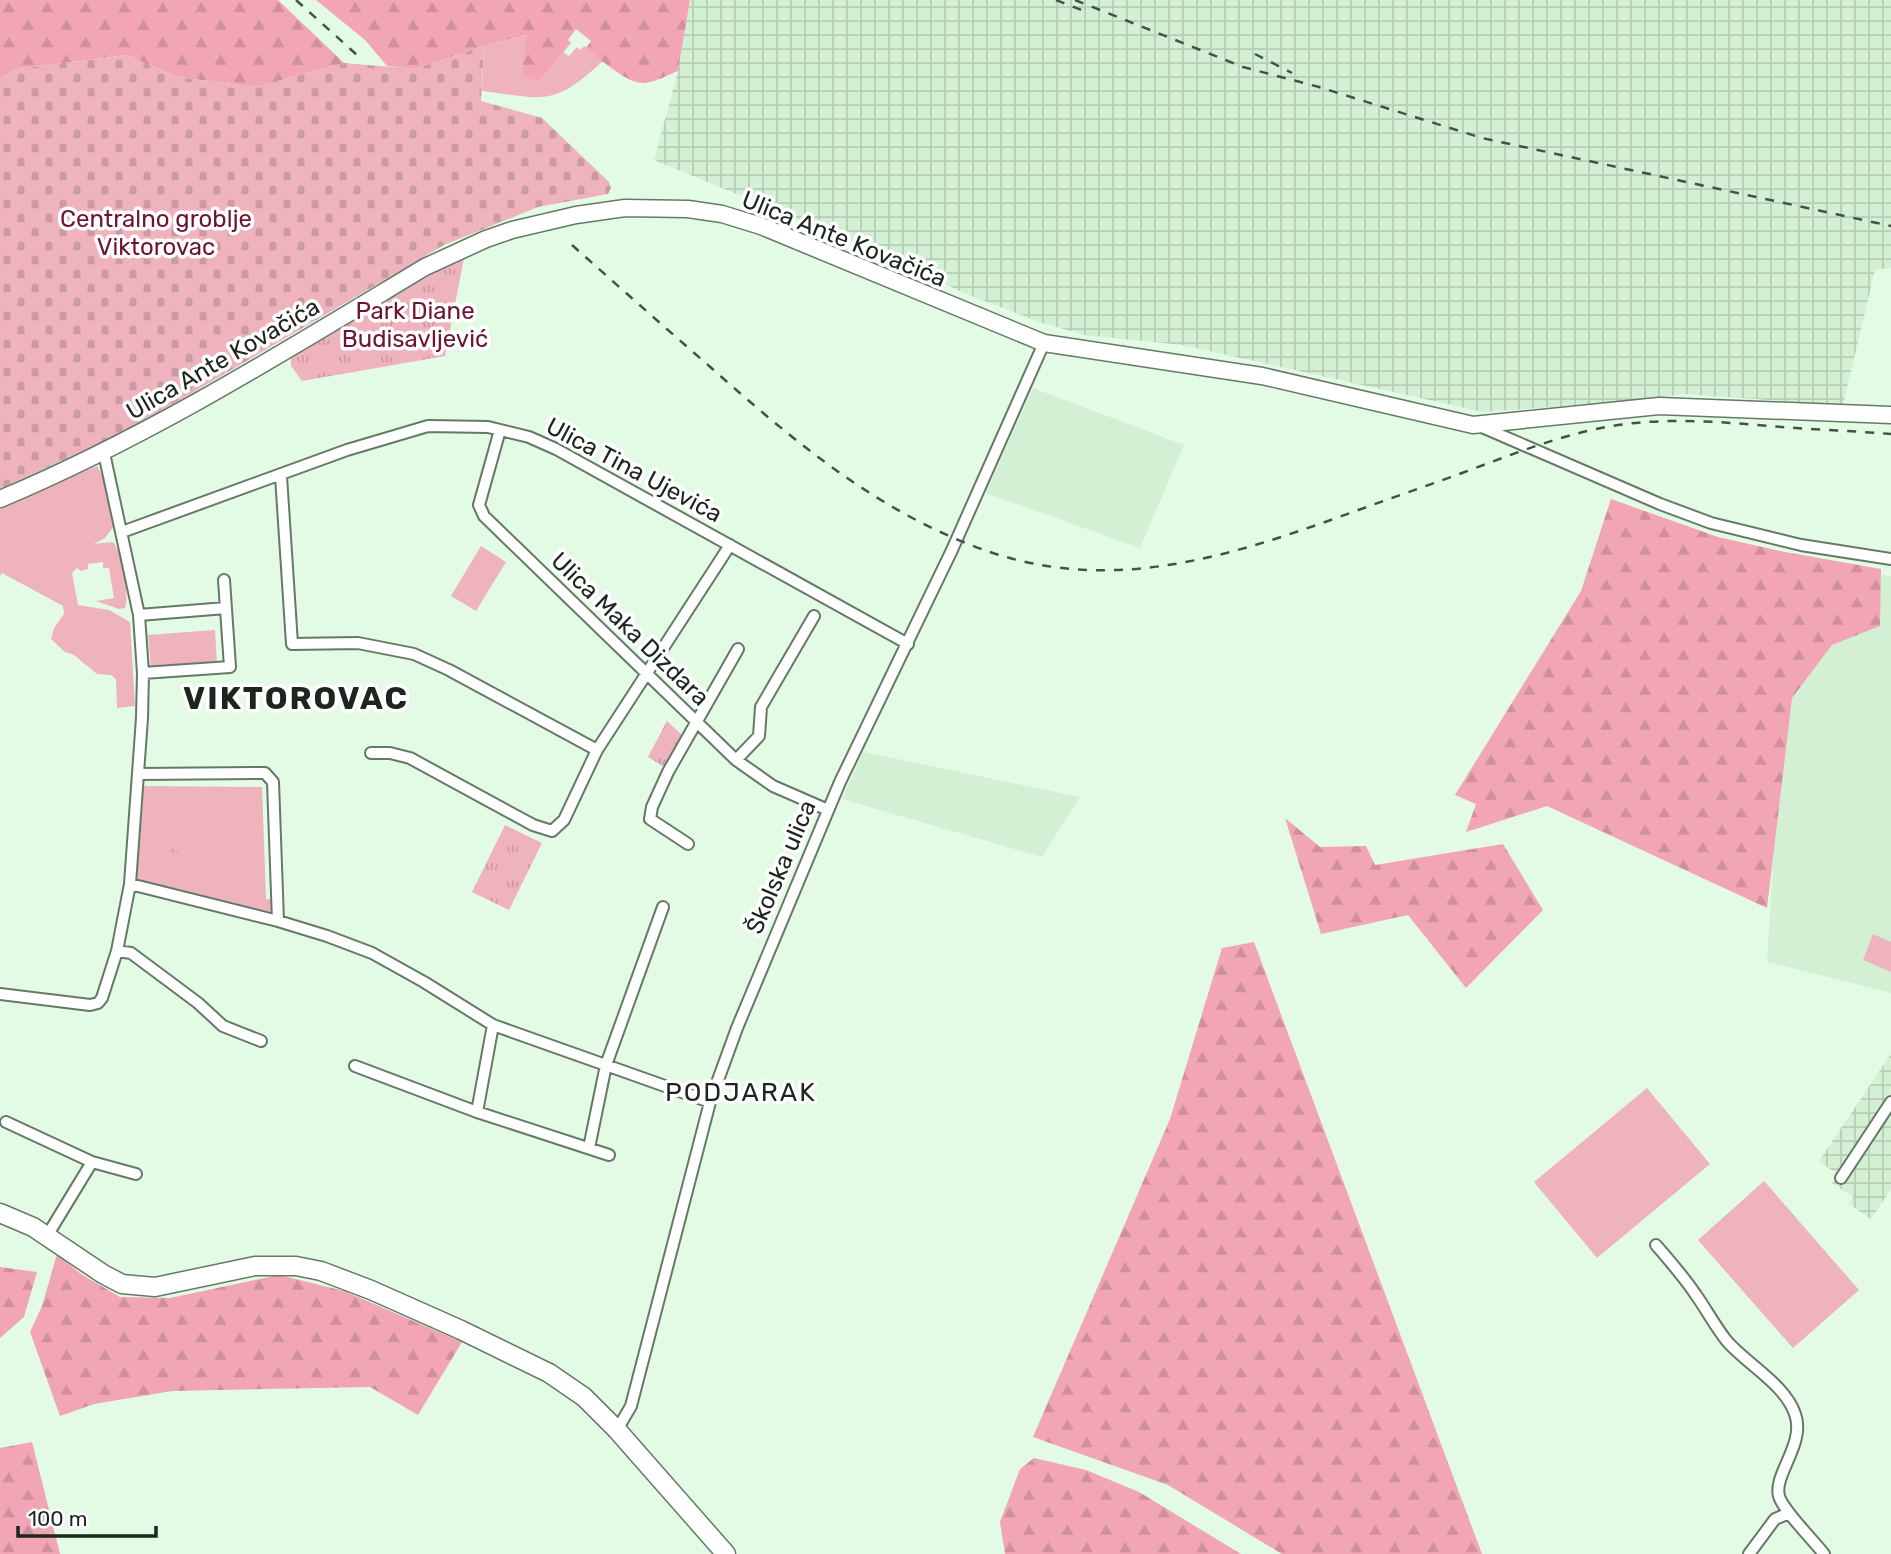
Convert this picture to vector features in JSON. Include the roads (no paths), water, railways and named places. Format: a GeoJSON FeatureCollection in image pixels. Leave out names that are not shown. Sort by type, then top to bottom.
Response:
{"type":"FeatureCollection","features":[{"type":"Feature","properties":{"kind":"main road","name":"Ulica Ante Kovačića"},"geometry":{"type":"LineString","coordinates":[[0,499],[104,453],[204,398],[425,267],[460,250],[512,230],[576,215],[625,208],[688,209],[742,220],[1044,343],[1262,376],[1473,425],[1659,406],[1891,415]]}},
{"type":"Feature","properties":{"kind":"main road"},"geometry":{"type":"LineString","coordinates":[[0,1213],[17,1219],[108,1277],[132,1287],[161,1287],[264,1265],[296,1266],[321,1271],[428,1314],[536,1366],[574,1389],[618,1430],[726,1554]]}},
{"type":"Feature","properties":{"kind":"street","name":"Školska ulica"},"geometry":{"type":"LineString","coordinates":[[618,1430],[631,1406],[710,1102],[767,953],[864,730],[908,644],[1044,343]]}},
{"type":"Feature","properties":{"kind":"street"},"geometry":{"type":"LineString","coordinates":[[1473,425],[1505,435],[1660,504],[1710,523],[1801,545],[1891,559]]}},
{"type":"Feature","properties":{"kind":"street","name":"Ulica Tina Ujevića"},"geometry":{"type":"LineString","coordinates":[[122,532],[347,450],[428,426],[488,427],[529,437],[556,449],[908,644]]}},
{"type":"Feature","properties":{"kind":"street","name":"Ulica Maka Dizdara"},"geometry":{"type":"LineString","coordinates":[[500,430],[480,511],[736,760],[773,786],[828,810]]}},
{"type":"Feature","properties":{"kind":"street"},"geometry":{"type":"LineString","coordinates":[[0,994],[90,1005],[98,1003],[117,951],[130,884],[143,673],[139,615],[104,453]]}},
{"type":"Feature","properties":{"kind":"street"},"geometry":{"type":"LineString","coordinates":[[281,475],[292,644],[358,643],[414,654],[597,750]]}},
{"type":"Feature","properties":{"kind":"street"},"geometry":{"type":"LineString","coordinates":[[371,753],[390,753],[410,758],[533,825],[552,831],[564,820],[597,750],[730,545]]}},
{"type":"Feature","properties":{"kind":"street"},"geometry":{"type":"LineString","coordinates":[[143,673],[230,667],[224,580]]}},
{"type":"Feature","properties":{"kind":"street"},"geometry":{"type":"LineString","coordinates":[[139,615],[226,608]]}},
{"type":"Feature","properties":{"kind":"street"},"geometry":{"type":"LineString","coordinates":[[736,760],[759,736],[761,707],[814,616]]}},
{"type":"Feature","properties":{"kind":"street"},"geometry":{"type":"LineString","coordinates":[[688,844],[650,819],[652,807],[668,772],[738,649]]}},
{"type":"Feature","properties":{"kind":"street"},"geometry":{"type":"LineString","coordinates":[[138,774],[265,774],[270,777],[273,782],[278,920]]}},
{"type":"Feature","properties":{"kind":"street"},"geometry":{"type":"LineString","coordinates":[[130,884],[278,920],[327,936],[372,953],[493,1025],[710,1102]]}},
{"type":"Feature","properties":{"kind":"street"},"geometry":{"type":"LineString","coordinates":[[589,1148],[606,1065],[663,907]]}},
{"type":"Feature","properties":{"kind":"street"},"geometry":{"type":"LineString","coordinates":[[117,951],[131,953],[198,1003],[223,1026],[261,1041]]}},
{"type":"Feature","properties":{"kind":"street"},"geometry":{"type":"LineString","coordinates":[[477,1112],[493,1025]]}},
{"type":"Feature","properties":{"kind":"street"},"geometry":{"type":"LineString","coordinates":[[355,1066],[477,1112],[609,1155]]}},
{"type":"Feature","properties":{"kind":"street"},"geometry":{"type":"LineString","coordinates":[[1840,1178],[1891,1102]]}},
{"type":"Feature","properties":{"kind":"street"},"geometry":{"type":"LineString","coordinates":[[6,1122],[92,1162],[136,1174]]}},
{"type":"Feature","properties":{"kind":"street"},"geometry":{"type":"LineString","coordinates":[[47,1236],[92,1162]]}},
{"type":"Feature","properties":{"kind":"street"},"geometry":{"type":"LineString","coordinates":[[1656,1245],[1688,1283],[1725,1339],[1769,1380],[1795,1414],[1798,1432],[1778,1496],[1787,1514],[1795,1518],[1824,1554]]}},
{"type":"Feature","properties":{"kind":"street"},"geometry":{"type":"LineString","coordinates":[[1749,1554],[1775,1519],[1787,1514]]}},
{"type":"Feature","properties":{"kind":"railway"},"geometry":{"type":"LineString","coordinates":[[296,0],[357,55]]}},
{"type":"Feature","properties":{"kind":"railway"},"geometry":{"type":"LineString","coordinates":[[1056,0],[1084,11]]}},
{"type":"Feature","properties":{"kind":"railway"},"geometry":{"type":"LineString","coordinates":[[1075,0],[1243,67],[1319,87],[1482,138],[1891,226]]}},
{"type":"Feature","properties":{"kind":"railway"},"geometry":{"type":"LineString","coordinates":[[1255,54],[1292,73]]}},
{"type":"Feature","properties":{"kind":"railway"},"geometry":{"type":"LineString","coordinates":[[572,245],[769,418],[864,490],[934,529],[971,545],[1018,560],[1065,568],[1111,570],[1157,567],[1202,559],[1293,533],[1548,442],[1624,424],[1692,421],[1891,434]]}},
{"type":"Feature","properties":{"kind":"district","name":"VIKTOROVAC"},"geometry":{"type":"Point","coordinates":[296,698]}},
{"type":"Feature","properties":{"kind":"district","name":"PODJARAK"},"geometry":{"type":"Point","coordinates":[741,1092]}},
{"type":"Feature","properties":{"kind":"park label","name":"Centralno groblje Viktorovac"},"geometry":{"type":"Point","coordinates":[156,233]}},
{"type":"Feature","properties":{"kind":"park label","name":"Park Diane Budisavljević"},"geometry":{"type":"Point","coordinates":[415,325]}}]}
